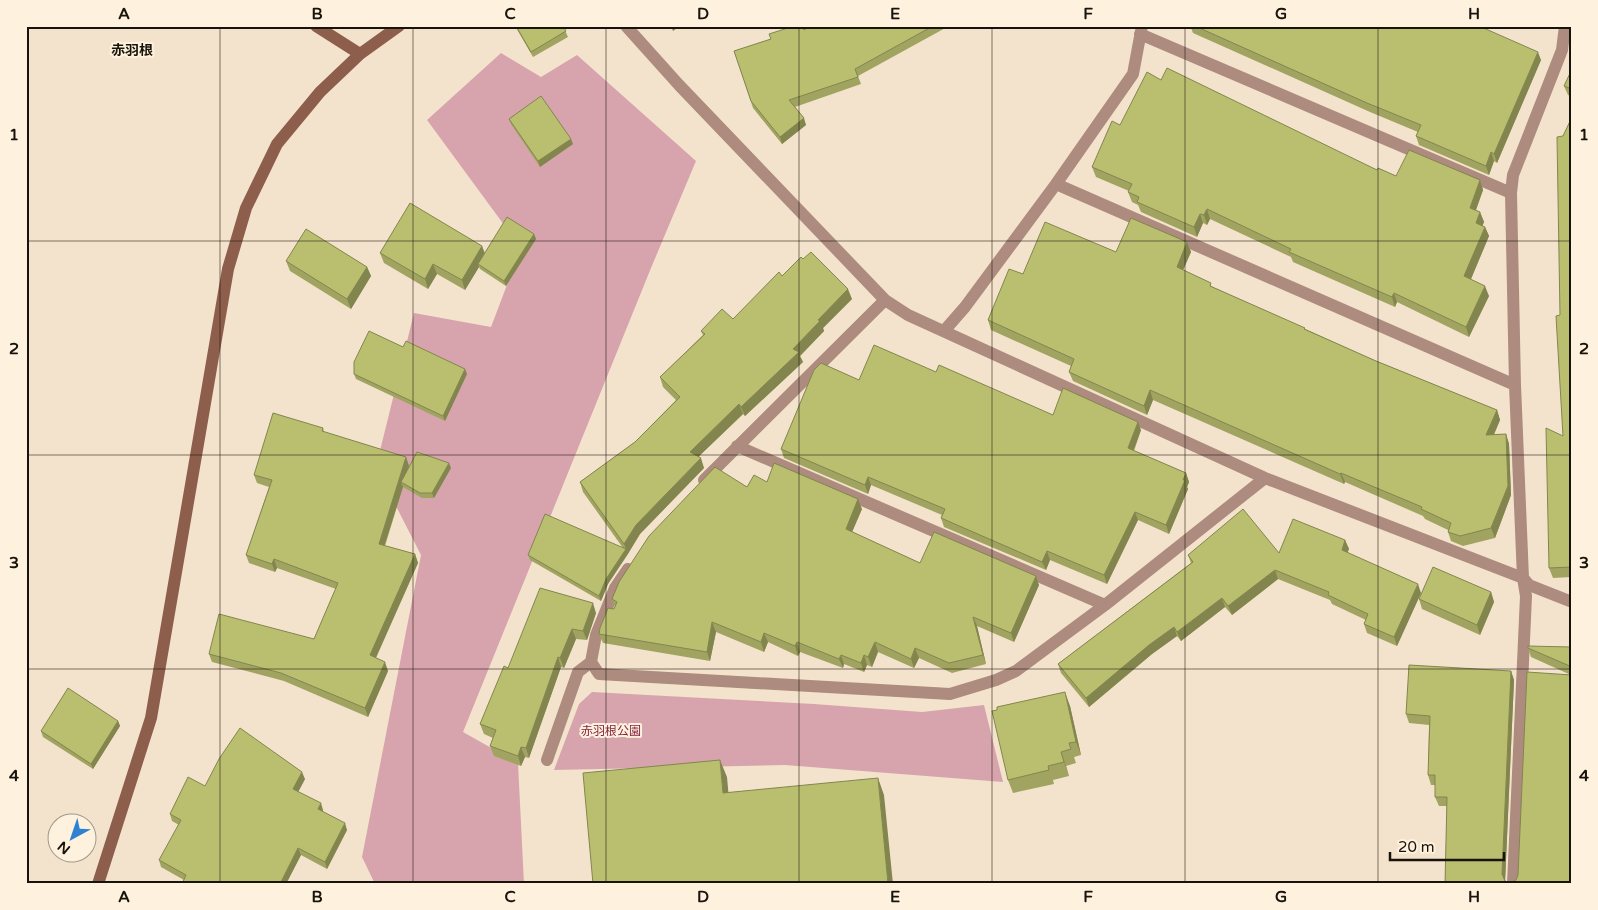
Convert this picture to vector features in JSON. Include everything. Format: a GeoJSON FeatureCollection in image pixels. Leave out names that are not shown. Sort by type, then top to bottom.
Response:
{"type":"FeatureCollection","features":[{"type":"Feature","properties":{"kind":"street"},"geometry":{"type":"LineString","coordinates":[[316,26],[360,54]]}},
{"type":"Feature","properties":{"kind":"street"},"geometry":{"type":"LineString","coordinates":[[98,884],[151,718],[228,269],[246,208],[278,144],[320,92],[360,54],[399,26]]}},
{"type":"Feature","properties":{"kind":"street"},"geometry":{"type":"LineString","coordinates":[[626,26],[679,85],[885,300],[908,315],[1265,478],[1523,578],[1529,585],[1572,602]]}},
{"type":"Feature","properties":{"kind":"street"},"geometry":{"type":"LineString","coordinates":[[1513,884],[1526,596],[1523,578],[1515,385],[1510,193],[1513,175],[1562,50],[1565,26]]}},
{"type":"Feature","properties":{"kind":"street"},"geometry":{"type":"LineString","coordinates":[[944,331],[965,307],[1056,184],[1133,74],[1141,30],[1510,193]]}},
{"type":"Feature","properties":{"kind":"street"},"geometry":{"type":"LineString","coordinates":[[1056,184],[1515,385]]}},
{"type":"Feature","properties":{"kind":"street"},"geometry":{"type":"LineString","coordinates":[[698,486],[885,300]]}},
{"type":"Feature","properties":{"kind":"street"},"geometry":{"type":"LineString","coordinates":[[737,446],[1105,605]]}},
{"type":"Feature","properties":{"kind":"street"},"geometry":{"type":"LineString","coordinates":[[591,662],[599,674],[950,694],[996,680],[1016,671],[1105,605],[1265,478]]}},
{"type":"Feature","properties":{"kind":"street"},"geometry":{"type":"LineString","coordinates":[[547,760],[578,672],[591,662],[596,635],[615,588],[636,556]]}},
{"type":"Feature","properties":{"kind":"green space"},"geometry":{"type":"Polygon","coordinates":[[[501,53],[541,77],[577,55],[696,161],[463,732],[518,763],[524,884],[375,884],[362,857],[421,555],[376,467],[414,313],[491,327],[521,248],[427,120],[501,53]]]}},
{"type":"Feature","properties":{"kind":"green space","name":"赤羽根公園"},"geometry":{"type":"Polygon","coordinates":[[[592,692],[922,712],[984,705],[1003,782],[785,765],[554,770],[579,704],[592,692]]]}},
{"type":"Feature","properties":{"kind":"building"},"geometry":{"type":"Polygon","coordinates":[[[516,26],[563,26],[566,31],[531,52],[516,26]]]}},
{"type":"Feature","properties":{"kind":"building"},"geometry":{"type":"Polygon","coordinates":[[[794,26],[802,26],[804,30],[810,26],[933,26],[855,69],[858,77],[789,100],[804,118],[780,137],[751,101],[734,51],[771,39],[769,34],[794,26]]]}},
{"type":"Feature","properties":{"kind":"building"},"geometry":{"type":"Polygon","coordinates":[[[1195,26],[1479,26],[1538,52],[1494,154],[1491,152],[1486,166],[1416,136],[1421,125],[1367,103],[1195,26]]]}},
{"type":"Feature","properties":{"kind":"building"},"geometry":{"type":"Polygon","coordinates":[[[1167,68],[1377,170],[1378,168],[1396,176],[1409,150],[1480,180],[1470,208],[1480,212],[1476,223],[1485,227],[1464,276],[1485,286],[1466,327],[1394,293],[1392,297],[1289,252],[1291,249],[1207,209],[1204,215],[1200,214],[1194,227],[1137,202],[1139,197],[1128,192],[1132,184],[1092,167],[1112,121],[1120,125],[1147,72],[1161,80],[1167,68]]]}},
{"type":"Feature","properties":{"kind":"building"},"geometry":{"type":"Polygon","coordinates":[[[1572,69],[1572,89],[1564,86],[1572,69]]]}},
{"type":"Feature","properties":{"kind":"building"},"geometry":{"type":"Polygon","coordinates":[[[541,96],[571,139],[538,161],[509,119],[541,96]]]}},
{"type":"Feature","properties":{"kind":"building"},"geometry":{"type":"Polygon","coordinates":[[[1572,117],[1572,567],[1549,568],[1546,428],[1563,436],[1556,316],[1560,315],[1557,137],[1563,136],[1572,117]]]}},
{"type":"Feature","properties":{"kind":"building"},"geometry":{"type":"Polygon","coordinates":[[[410,203],[482,246],[462,280],[433,264],[425,279],[380,253],[410,203]]]}},
{"type":"Feature","properties":{"kind":"building"},"geometry":{"type":"Polygon","coordinates":[[[507,217],[534,234],[504,281],[478,264],[507,217]]]}},
{"type":"Feature","properties":{"kind":"building"},"geometry":{"type":"Polygon","coordinates":[[[1131,218],[1187,242],[1177,267],[1211,283],[1210,286],[1376,361],[1497,410],[1486,435],[1506,434],[1508,486],[1491,528],[1460,536],[1448,532],[1451,523],[1421,509],[1422,507],[1340,474],[1150,390],[1144,406],[1069,372],[1074,359],[988,320],[1009,269],[1023,274],[1045,222],[1116,252],[1131,218]]]}},
{"type":"Feature","properties":{"kind":"building"},"geometry":{"type":"Polygon","coordinates":[[[306,229],[367,267],[347,299],[286,261],[306,229]]]}},
{"type":"Feature","properties":{"kind":"building"},"geometry":{"type":"Polygon","coordinates":[[[811,252],[848,289],[793,349],[799,352],[741,407],[739,404],[690,452],[701,458],[636,525],[624,544],[580,482],[635,442],[680,397],[660,377],[705,334],[701,331],[722,309],[733,319],[779,272],[782,276],[801,257],[803,259],[811,252]]]}},
{"type":"Feature","properties":{"kind":"building"},"geometry":{"type":"Polygon","coordinates":[[[369,331],[403,347],[406,341],[465,369],[443,416],[354,374],[354,362],[369,331]]]}},
{"type":"Feature","properties":{"kind":"building"},"geometry":{"type":"Polygon","coordinates":[[[874,345],[936,372],[939,365],[1053,415],[1063,388],[1138,422],[1128,448],[1186,473],[1183,480],[1185,480],[1166,525],[1135,512],[1104,575],[1047,551],[1042,562],[941,518],[945,509],[868,477],[865,485],[781,449],[814,370],[821,363],[859,380],[874,345]]]}},
{"type":"Feature","properties":{"kind":"building"},"geometry":{"type":"Polygon","coordinates":[[[273,413],[323,428],[322,431],[406,457],[379,544],[415,554],[370,655],[385,662],[365,708],[281,673],[209,654],[219,614],[314,639],[338,583],[274,559],[272,564],[246,555],[272,480],[254,475],[273,413]]]}},
{"type":"Feature","properties":{"kind":"building"},"geometry":{"type":"Polygon","coordinates":[[[417,452],[449,463],[432,493],[420,493],[401,482],[417,452]]]}},
{"type":"Feature","properties":{"kind":"building"},"geometry":{"type":"Polygon","coordinates":[[[774,463],[858,499],[846,529],[920,563],[934,532],[1036,576],[1011,633],[973,617],[983,655],[949,663],[915,648],[911,659],[875,642],[868,657],[864,655],[861,663],[841,655],[839,659],[797,642],[795,646],[764,633],[761,642],[712,622],[707,652],[599,634],[608,608],[614,609],[617,602],[612,599],[619,582],[649,536],[715,467],[747,487],[754,475],[767,482],[774,463]]]}},
{"type":"Feature","properties":{"kind":"building"},"geometry":{"type":"Polygon","coordinates":[[[1243,509],[1279,553],[1293,519],[1345,540],[1342,550],[1418,584],[1394,637],[1364,624],[1368,614],[1328,595],[1329,592],[1275,570],[1228,606],[1222,598],[1177,632],[1174,627],[1149,645],[1086,698],[1058,664],[1193,562],[1188,555],[1243,509]]]}},
{"type":"Feature","properties":{"kind":"building"},"geometry":{"type":"Polygon","coordinates":[[[545,514],[626,549],[606,579],[599,596],[528,555],[545,514]]]}},
{"type":"Feature","properties":{"kind":"building"},"geometry":{"type":"Polygon","coordinates":[[[1433,567],[1491,592],[1477,625],[1419,599],[1433,567]]]}},
{"type":"Feature","properties":{"kind":"building"},"geometry":{"type":"Polygon","coordinates":[[[540,588],[593,603],[583,631],[572,629],[560,658],[558,657],[526,748],[521,747],[518,756],[490,746],[496,730],[480,724],[504,666],[508,668],[540,588]]]}},
{"type":"Feature","properties":{"kind":"building"},"geometry":{"type":"Polygon","coordinates":[[[1528,646],[1572,647],[1572,667],[1528,648],[1528,646]]]}},
{"type":"Feature","properties":{"kind":"building"},"geometry":{"type":"Polygon","coordinates":[[[1409,665],[1511,671],[1502,874],[1505,881],[1510,883],[1516,880],[1518,875],[1527,672],[1572,675],[1572,884],[1445,884],[1447,797],[1435,797],[1435,775],[1428,775],[1430,716],[1406,714],[1409,665]]]}},
{"type":"Feature","properties":{"kind":"building"},"geometry":{"type":"Polygon","coordinates":[[[68,688],[118,721],[91,764],[41,731],[68,688]]]}},
{"type":"Feature","properties":{"kind":"building"},"geometry":{"type":"Polygon","coordinates":[[[1065,692],[1076,742],[1069,743],[1071,749],[1061,752],[1064,762],[1048,766],[1049,770],[1008,780],[992,711],[997,710],[997,707],[1065,692]]]}},
{"type":"Feature","properties":{"kind":"building"},"geometry":{"type":"Polygon","coordinates":[[[240,728],[302,772],[293,789],[321,803],[318,809],[345,823],[325,862],[298,848],[280,884],[182,884],[186,875],[159,860],[181,820],[170,814],[188,777],[205,786],[219,759],[240,728]]]}},
{"type":"Feature","properties":{"kind":"building"},"geometry":{"type":"Polygon","coordinates":[[[720,760],[723,793],[878,778],[888,884],[593,884],[583,773],[720,760]]]}},
{"type":"Feature","properties":{"kind":"district","name":"赤羽根"},"geometry":{"type":"Point","coordinates":[132,50]}}]}
